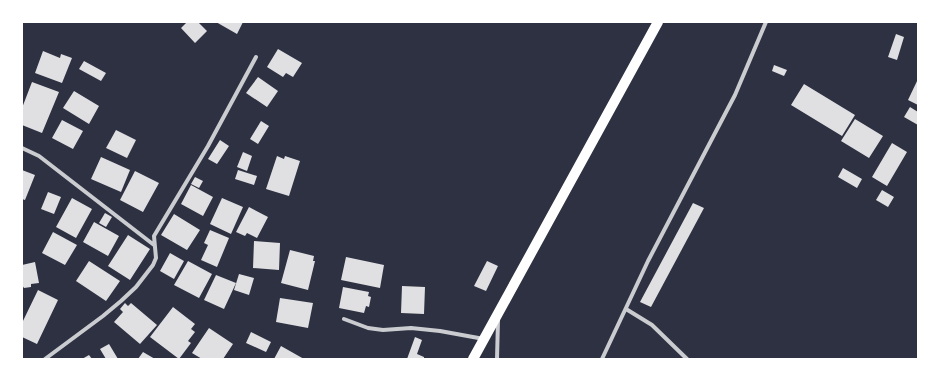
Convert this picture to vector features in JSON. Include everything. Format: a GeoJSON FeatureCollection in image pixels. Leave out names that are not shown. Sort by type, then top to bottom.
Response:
{"type":"FeatureCollection","features":[{"type":"Feature","properties":{"kind":"main road"},"geometry":{"type":"LineString","coordinates":[[473,359],[498,316],[658,22]]}},
{"type":"Feature","properties":{"kind":"street"},"geometry":{"type":"LineString","coordinates":[[602,359],[648,261],[735,95],[766,22]]}},
{"type":"Feature","properties":{"kind":"street"},"geometry":{"type":"LineString","coordinates":[[45,359],[103,316],[136,287],[156,258],[154,236],[208,146],[256,57]]}},
{"type":"Feature","properties":{"kind":"street"},"geometry":{"type":"LineString","coordinates":[[22,148],[39,156],[154,245]]}},
{"type":"Feature","properties":{"kind":"street"},"geometry":{"type":"LineString","coordinates":[[626,309],[652,325],[687,359]]}},
{"type":"Feature","properties":{"kind":"street"},"geometry":{"type":"LineString","coordinates":[[497,359],[498,316]]}},
{"type":"Feature","properties":{"kind":"street"},"geometry":{"type":"LineString","coordinates":[[344,319],[368,328],[383,330],[411,328],[440,331],[484,339]]}},
{"type":"Feature","properties":{"kind":"building"},"geometry":{"type":"Polygon","coordinates":[[[187,22],[198,22],[207,31],[195,43],[181,28],[187,22]]]}},
{"type":"Feature","properties":{"kind":"building"},"geometry":{"type":"Polygon","coordinates":[[[216,22],[243,22],[237,34],[216,22]]]}},
{"type":"Feature","properties":{"kind":"building"},"geometry":{"type":"Polygon","coordinates":[[[896,34],[904,37],[897,60],[888,57],[896,34]]]}},
{"type":"Feature","properties":{"kind":"building"},"geometry":{"type":"Polygon","coordinates":[[[278,49],[302,63],[293,77],[286,73],[283,77],[267,67],[278,49]]]}},
{"type":"Feature","properties":{"kind":"building"},"geometry":{"type":"Polygon","coordinates":[[[43,51],[60,58],[61,54],[72,58],[62,83],[35,73],[43,51]]]}},
{"type":"Feature","properties":{"kind":"building"},"geometry":{"type":"Polygon","coordinates":[[[84,61],[106,73],[101,81],[79,69],[84,61]]]}},
{"type":"Feature","properties":{"kind":"building"},"geometry":{"type":"Polygon","coordinates":[[[774,65],[787,70],[784,76],[772,71],[774,65]]]}},
{"type":"Feature","properties":{"kind":"building"},"geometry":{"type":"Polygon","coordinates":[[[258,77],[278,91],[267,107],[246,93],[258,77]]]}},
{"type":"Feature","properties":{"kind":"building"},"geometry":{"type":"Polygon","coordinates":[[[918,79],[918,105],[908,100],[918,79]]]}},
{"type":"Feature","properties":{"kind":"building"},"geometry":{"type":"Polygon","coordinates":[[[32,82],[59,92],[42,133],[22,125],[22,108],[32,82]]]}},
{"type":"Feature","properties":{"kind":"building"},"geometry":{"type":"Polygon","coordinates":[[[804,84],[855,115],[842,136],[791,105],[804,84]]]}},
{"type":"Feature","properties":{"kind":"building"},"geometry":{"type":"Polygon","coordinates":[[[74,91],[99,106],[89,124],[63,108],[74,91]]]}},
{"type":"Feature","properties":{"kind":"building"},"geometry":{"type":"Polygon","coordinates":[[[910,107],[918,112],[918,125],[904,117],[910,107]]]}},
{"type":"Feature","properties":{"kind":"building"},"geometry":{"type":"Polygon","coordinates":[[[855,119],[883,136],[869,158],[841,141],[855,119]]]}},
{"type":"Feature","properties":{"kind":"building"},"geometry":{"type":"Polygon","coordinates":[[[62,120],[83,131],[73,149],[52,138],[62,120]]]}},
{"type":"Feature","properties":{"kind":"building"},"geometry":{"type":"Polygon","coordinates":[[[261,121],[269,126],[258,144],[250,139],[261,121]]]}},
{"type":"Feature","properties":{"kind":"building"},"geometry":{"type":"Polygon","coordinates":[[[116,130],[136,140],[127,158],[106,148],[116,130]]]}},
{"type":"Feature","properties":{"kind":"building"},"geometry":{"type":"Polygon","coordinates":[[[220,140],[229,146],[217,164],[208,159],[220,140]]]}},
{"type":"Feature","properties":{"kind":"building"},"geometry":{"type":"Polygon","coordinates":[[[892,143],[907,152],[887,186],[872,177],[892,143]]]}},
{"type":"Feature","properties":{"kind":"building"},"geometry":{"type":"Polygon","coordinates":[[[243,152],[252,156],[247,171],[237,167],[243,152]]]}},
{"type":"Feature","properties":{"kind":"building"},"geometry":{"type":"Polygon","coordinates":[[[277,156],[284,159],[285,156],[300,161],[289,196],[266,189],[277,156]]]}},
{"type":"Feature","properties":{"kind":"building"},"geometry":{"type":"Polygon","coordinates":[[[101,157],[130,170],[121,192],[91,179],[101,157]]]}},
{"type":"Feature","properties":{"kind":"building"},"geometry":{"type":"Polygon","coordinates":[[[843,168],[862,179],[857,188],[838,177],[843,168]]]}},
{"type":"Feature","properties":{"kind":"building"},"geometry":{"type":"Polygon","coordinates":[[[22,170],[35,175],[25,200],[22,199],[22,170]]]}},
{"type":"Feature","properties":{"kind":"building"},"geometry":{"type":"Polygon","coordinates":[[[238,170],[257,176],[254,185],[235,179],[238,170]]]}},
{"type":"Feature","properties":{"kind":"building"},"geometry":{"type":"Polygon","coordinates":[[[135,171],[159,183],[143,212],[120,200],[135,171]]]}},
{"type":"Feature","properties":{"kind":"building"},"geometry":{"type":"Polygon","coordinates":[[[195,177],[203,181],[199,188],[191,184],[195,177]]]}},
{"type":"Feature","properties":{"kind":"building"},"geometry":{"type":"Polygon","coordinates":[[[191,185],[213,197],[203,216],[181,204],[191,185]]]}},
{"type":"Feature","properties":{"kind":"building"},"geometry":{"type":"Polygon","coordinates":[[[882,190],[894,197],[888,207],[876,200],[882,190]]]}},
{"type":"Feature","properties":{"kind":"building"},"geometry":{"type":"Polygon","coordinates":[[[48,192],[61,197],[54,214],[41,209],[48,192]]]}},
{"type":"Feature","properties":{"kind":"building"},"geometry":{"type":"Polygon","coordinates":[[[72,198],[92,209],[76,238],[56,227],[72,198]]]}},
{"type":"Feature","properties":{"kind":"building"},"geometry":{"type":"Polygon","coordinates":[[[222,198],[243,207],[231,234],[210,224],[222,198]]]}},
{"type":"Feature","properties":{"kind":"building"},"geometry":{"type":"Polygon","coordinates":[[[693,203],[704,208],[651,307],[640,302],[693,203]]]}},
{"type":"Feature","properties":{"kind":"building"},"geometry":{"type":"Polygon","coordinates":[[[249,207],[268,217],[257,238],[247,233],[245,236],[236,232],[249,207]]]}},
{"type":"Feature","properties":{"kind":"building"},"geometry":{"type":"Polygon","coordinates":[[[105,213],[112,217],[106,227],[99,223],[105,213]]]}},
{"type":"Feature","properties":{"kind":"building"},"geometry":{"type":"Polygon","coordinates":[[[174,214],[200,230],[187,250],[161,235],[174,214]]]}},
{"type":"Feature","properties":{"kind":"building"},"geometry":{"type":"Polygon","coordinates":[[[94,222],[119,236],[108,256],[83,242],[94,222]]]}},
{"type":"Feature","properties":{"kind":"building"},"geometry":{"type":"Polygon","coordinates":[[[210,230],[229,238],[217,267],[201,260],[208,245],[204,243],[210,230]]]}},
{"type":"Feature","properties":{"kind":"building"},"geometry":{"type":"Polygon","coordinates":[[[53,232],[77,245],[65,265],[42,253],[53,232]]]}},
{"type":"Feature","properties":{"kind":"building"},"geometry":{"type":"Polygon","coordinates":[[[128,235],[150,249],[130,280],[108,266],[128,235]]]}},
{"type":"Feature","properties":{"kind":"building"},"geometry":{"type":"Polygon","coordinates":[[[254,241],[280,243],[279,270],[253,268],[254,241]]]}},
{"type":"Feature","properties":{"kind":"building"},"geometry":{"type":"Polygon","coordinates":[[[290,250],[314,256],[313,261],[315,261],[308,290],[281,283],[290,250]]]}},
{"type":"Feature","properties":{"kind":"building"},"geometry":{"type":"Polygon","coordinates":[[[170,253],[184,261],[174,279],[160,271],[170,253]]]}},
{"type":"Feature","properties":{"kind":"building"},"geometry":{"type":"Polygon","coordinates":[[[346,257],[384,265],[380,288],[341,280],[346,257]]]}},
{"type":"Feature","properties":{"kind":"building"},"geometry":{"type":"Polygon","coordinates":[[[89,261],[120,281],[106,301],[76,281],[89,261]]]}},
{"type":"Feature","properties":{"kind":"building"},"geometry":{"type":"Polygon","coordinates":[[[188,261],[212,274],[199,298],[174,285],[188,261]]]}},
{"type":"Feature","properties":{"kind":"building"},"geometry":{"type":"Polygon","coordinates":[[[487,261],[498,266],[486,291],[474,286],[487,261]]]}},
{"type":"Feature","properties":{"kind":"building"},"geometry":{"type":"Polygon","coordinates":[[[35,262],[39,283],[31,284],[31,287],[24,288],[22,285],[22,265],[35,262]]]}},
{"type":"Feature","properties":{"kind":"building"},"geometry":{"type":"Polygon","coordinates":[[[239,274],[254,278],[249,295],[234,290],[239,274]]]}},
{"type":"Feature","properties":{"kind":"building"},"geometry":{"type":"Polygon","coordinates":[[[216,275],[236,283],[224,309],[204,300],[216,275]]]}},
{"type":"Feature","properties":{"kind":"building"},"geometry":{"type":"Polygon","coordinates":[[[402,286],[425,287],[424,314],[401,313],[402,286]]]}},
{"type":"Feature","properties":{"kind":"building"},"geometry":{"type":"Polygon","coordinates":[[[343,287],[369,292],[368,296],[371,297],[369,307],[366,306],[364,313],[339,308],[343,287]]]}},
{"type":"Feature","properties":{"kind":"building"},"geometry":{"type":"Polygon","coordinates":[[[38,290],[58,300],[37,344],[22,337],[22,323],[38,290]]]}},
{"type":"Feature","properties":{"kind":"building"},"geometry":{"type":"Polygon","coordinates":[[[280,298],[313,303],[308,328],[276,322],[280,298]]]}},
{"type":"Feature","properties":{"kind":"building"},"geometry":{"type":"Polygon","coordinates":[[[125,303],[128,306],[131,303],[157,325],[140,344],[114,322],[123,312],[120,309],[125,303]]]}},
{"type":"Feature","properties":{"kind":"building"},"geometry":{"type":"Polygon","coordinates":[[[173,307],[195,324],[191,329],[195,332],[188,341],[191,343],[179,359],[150,337],[173,307]]]}},
{"type":"Feature","properties":{"kind":"building"},"geometry":{"type":"Polygon","coordinates":[[[209,328],[233,344],[223,359],[202,359],[192,353],[209,328]]]}},
{"type":"Feature","properties":{"kind":"building"},"geometry":{"type":"Polygon","coordinates":[[[251,332],[271,342],[266,352],[246,343],[251,332]]]}},
{"type":"Feature","properties":{"kind":"building"},"geometry":{"type":"Polygon","coordinates":[[[415,337],[422,340],[417,354],[424,357],[424,359],[407,359],[415,337]]]}},
{"type":"Feature","properties":{"kind":"building"},"geometry":{"type":"Polygon","coordinates":[[[109,344],[118,359],[106,359],[100,349],[109,344]]]}},
{"type":"Feature","properties":{"kind":"building"},"geometry":{"type":"Polygon","coordinates":[[[281,346],[304,359],[274,359],[281,346]]]}},
{"type":"Feature","properties":{"kind":"building"},"geometry":{"type":"Polygon","coordinates":[[[143,352],[155,359],[138,359],[143,352]]]}},
{"type":"Feature","properties":{"kind":"building"},"geometry":{"type":"Polygon","coordinates":[[[89,355],[92,359],[82,359],[89,355]]]}}]}
